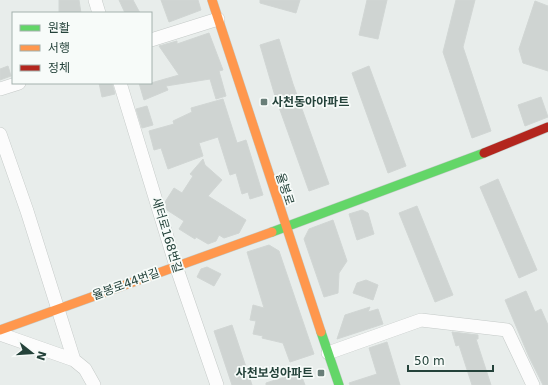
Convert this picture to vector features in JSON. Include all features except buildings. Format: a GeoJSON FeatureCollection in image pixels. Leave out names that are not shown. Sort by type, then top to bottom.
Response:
{"type":"FeatureCollection","features":[{"type":"Feature","properties":{"kind":"street"},"geometry":{"type":"LineString","coordinates":[[95,0],[99,12]]}},
{"type":"Feature","properties":{"kind":"street","name":"율봉로"},"geometry":{"type":"LineString","coordinates":[[212,0],[285,227],[339,385]]}},
{"type":"Feature","properties":{"kind":"street"},"geometry":{"type":"LineString","coordinates":[[152,40],[218,19]]}},
{"type":"Feature","properties":{"kind":"street"},"geometry":{"type":"LineString","coordinates":[[0,89],[16,84]]}},
{"type":"Feature","properties":{"kind":"street","name":"새터로168번길"},"geometry":{"type":"LineString","coordinates":[[120,84],[176,266],[217,385]]}},
{"type":"Feature","properties":{"kind":"street","name":"율봉로44번길"},"geometry":{"type":"LineString","coordinates":[[0,330],[285,227],[522,139],[548,127]]}},
{"type":"Feature","properties":{"kind":"street"},"geometry":{"type":"LineString","coordinates":[[0,134],[27,211],[74,360]]}},
{"type":"Feature","properties":{"kind":"street"},"geometry":{"type":"LineString","coordinates":[[328,353],[421,320],[507,330],[533,385]]}},
{"type":"Feature","properties":{"kind":"street"},"geometry":{"type":"LineString","coordinates":[[0,334],[74,360],[85,369],[94,385]]}},
{"type":"Feature","properties":{"kind":"traffic: fast"},"geometry":{"type":"LineString","coordinates":[[272,232],[484,153]]}},
{"type":"Feature","properties":{"kind":"traffic: fast"},"geometry":{"type":"LineString","coordinates":[[321,332],[339,385]]}},
{"type":"Feature","properties":{"kind":"traffic: slow"},"geometry":{"type":"LineString","coordinates":[[212,0],[321,332]]}},
{"type":"Feature","properties":{"kind":"traffic: slow"},"geometry":{"type":"LineString","coordinates":[[0,330],[272,232]]}},
{"type":"Feature","properties":{"kind":"traffic: jam"},"geometry":{"type":"LineString","coordinates":[[484,153],[548,127]]}},
{"type":"Feature","properties":{"kind":"place","name":"사천동아아파트"},"geometry":{"type":"Point","coordinates":[264,102]}},
{"type":"Feature","properties":{"kind":"place","name":"사천보성아파트"},"geometry":{"type":"Point","coordinates":[321,373]}}]}
